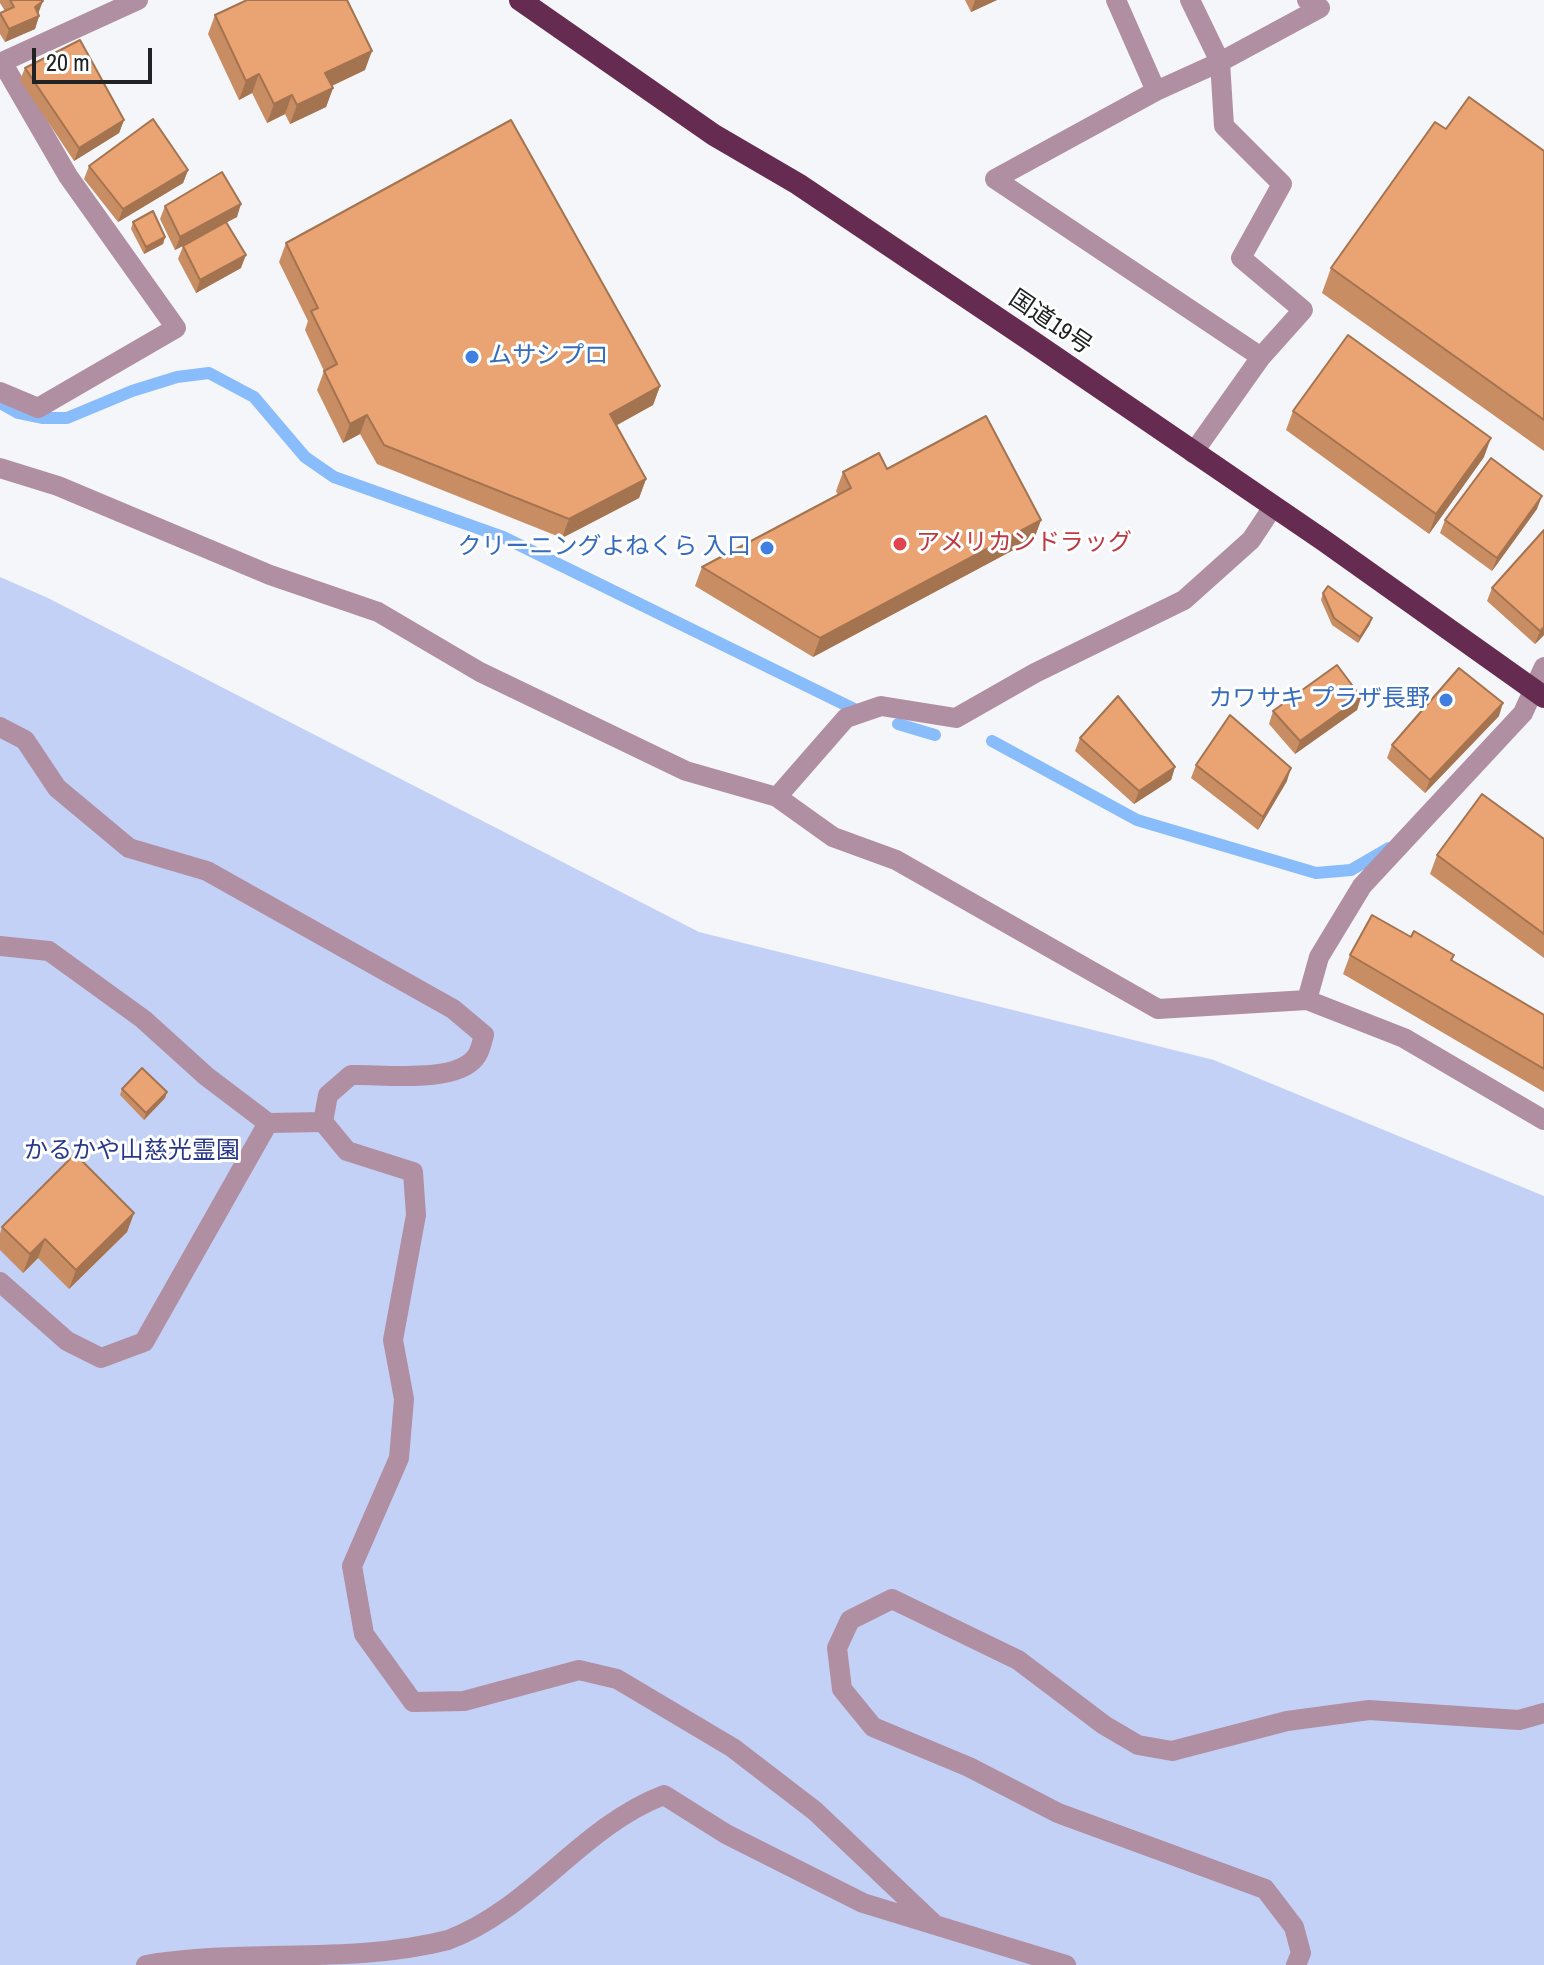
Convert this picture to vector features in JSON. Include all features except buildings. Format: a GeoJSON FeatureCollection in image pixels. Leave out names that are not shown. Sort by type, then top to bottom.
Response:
{"type":"FeatureCollection","features":[{"type":"Feature","properties":{"kind":"highway","name":"国道19号"},"geometry":{"type":"LineString","coordinates":[[520,0],[714,135],[835,208],[1273,507],[1538,693]]}},
{"type":"Feature","properties":{"kind":"street"},"geometry":{"type":"LineString","coordinates":[[0,392],[38,408],[176,328],[68,176],[1,63],[138,0]]}},
{"type":"Feature","properties":{"kind":"street"},"geometry":{"type":"LineString","coordinates":[[1116,0],[1156,91]]}},
{"type":"Feature","properties":{"kind":"street"},"geometry":{"type":"LineString","coordinates":[[1190,0],[1220,62],[1224,126],[1282,184],[1241,258],[1303,310],[1261,357],[1193,453]]}},
{"type":"Feature","properties":{"kind":"street"},"geometry":{"type":"LineString","coordinates":[[1261,357],[995,179],[1156,91],[1220,62],[1320,8],[1307,0]]}},
{"type":"Feature","properties":{"kind":"street"},"geometry":{"type":"LineString","coordinates":[[0,468],[58,486],[270,575],[378,612],[480,672],[686,771],[777,797],[833,837],[896,860],[1158,1009],[1307,1000],[1404,1038],[1544,1120]]}},
{"type":"Feature","properties":{"kind":"street"},"geometry":{"type":"LineString","coordinates":[[777,797],[846,718],[881,706],[956,718],[1035,673],[1184,600],[1251,540],[1273,507]]}},
{"type":"Feature","properties":{"kind":"street"},"geometry":{"type":"LineString","coordinates":[[1307,1000],[1319,957],[1362,886],[1523,713],[1538,693],[1544,667]]}},
{"type":"Feature","properties":{"kind":"street"},"geometry":{"type":"LineString","coordinates":[[0,727],[25,740],[57,788],[129,848],[207,871],[453,1009],[484,1035],[476,1058],[458,1071],[422,1075],[351,1075],[328,1095],[323,1122]]}},
{"type":"Feature","properties":{"kind":"street"},"geometry":{"type":"LineString","coordinates":[[0,946],[49,951],[143,1019],[206,1076],[268,1123],[323,1122]]}},
{"type":"Feature","properties":{"kind":"street"},"geometry":{"type":"LineString","coordinates":[[323,1122],[347,1151],[413,1172],[416,1215],[393,1340],[404,1399],[399,1458],[352,1566],[364,1634],[413,1702],[464,1701],[579,1670],[617,1679],[733,1748],[791,1793],[933,1923]]}},
{"type":"Feature","properties":{"kind":"street"},"geometry":{"type":"LineString","coordinates":[[0,1282],[67,1341],[101,1358],[144,1342],[268,1123]]}},
{"type":"Feature","properties":{"kind":"street"},"geometry":{"type":"LineString","coordinates":[[1296,1965],[1301,1953],[1294,1927],[1265,1889],[1058,1813],[969,1767],[873,1727],[842,1689],[837,1648],[850,1620],[892,1599],[1018,1660],[1104,1725],[1138,1745],[1172,1751],[1287,1721],[1369,1710],[1519,1720],[1544,1713]]}},
{"type":"Feature","properties":{"kind":"street"},"geometry":{"type":"LineString","coordinates":[[146,1965],[231,1957],[344,1961],[410,1952],[437,1943],[509,1908],[613,1822],[637,1805],[664,1795],[726,1834],[863,1903],[1066,1965]]}},
{"type":"Feature","properties":{"kind":"green space","name":"かるかや山慈光霊園"},"geometry":{"type":"Polygon","coordinates":[[[0,577],[48,598],[699,932],[1214,1060],[1544,1196],[1544,1965],[0,1965],[0,577]]]}},
{"type":"Feature","properties":{"kind":"waterway"},"geometry":{"type":"LineString","coordinates":[[0,403],[18,413],[42,418],[67,418],[132,391],[177,377],[209,373],[254,397],[305,457],[334,477],[503,537],[856,710]]}},
{"type":"Feature","properties":{"kind":"waterway"},"geometry":{"type":"LineString","coordinates":[[898,724],[935,735]]}},
{"type":"Feature","properties":{"kind":"waterway"},"geometry":{"type":"LineString","coordinates":[[992,741],[1137,820],[1316,873],[1351,870],[1389,848]]}},
{"type":"Feature","properties":{"kind":"place","name":"ムサシプロ"},"geometry":{"type":"Point","coordinates":[472,357]}},
{"type":"Feature","properties":{"kind":"place","name":"アメリカンドラッグ"},"geometry":{"type":"Point","coordinates":[900,544]}},
{"type":"Feature","properties":{"kind":"place","name":"クリーニングよねくら 入口"},"geometry":{"type":"Point","coordinates":[767,548]}},
{"type":"Feature","properties":{"kind":"place","name":"カワサキ プラザ長野"},"geometry":{"type":"Point","coordinates":[1446,700]}}]}
